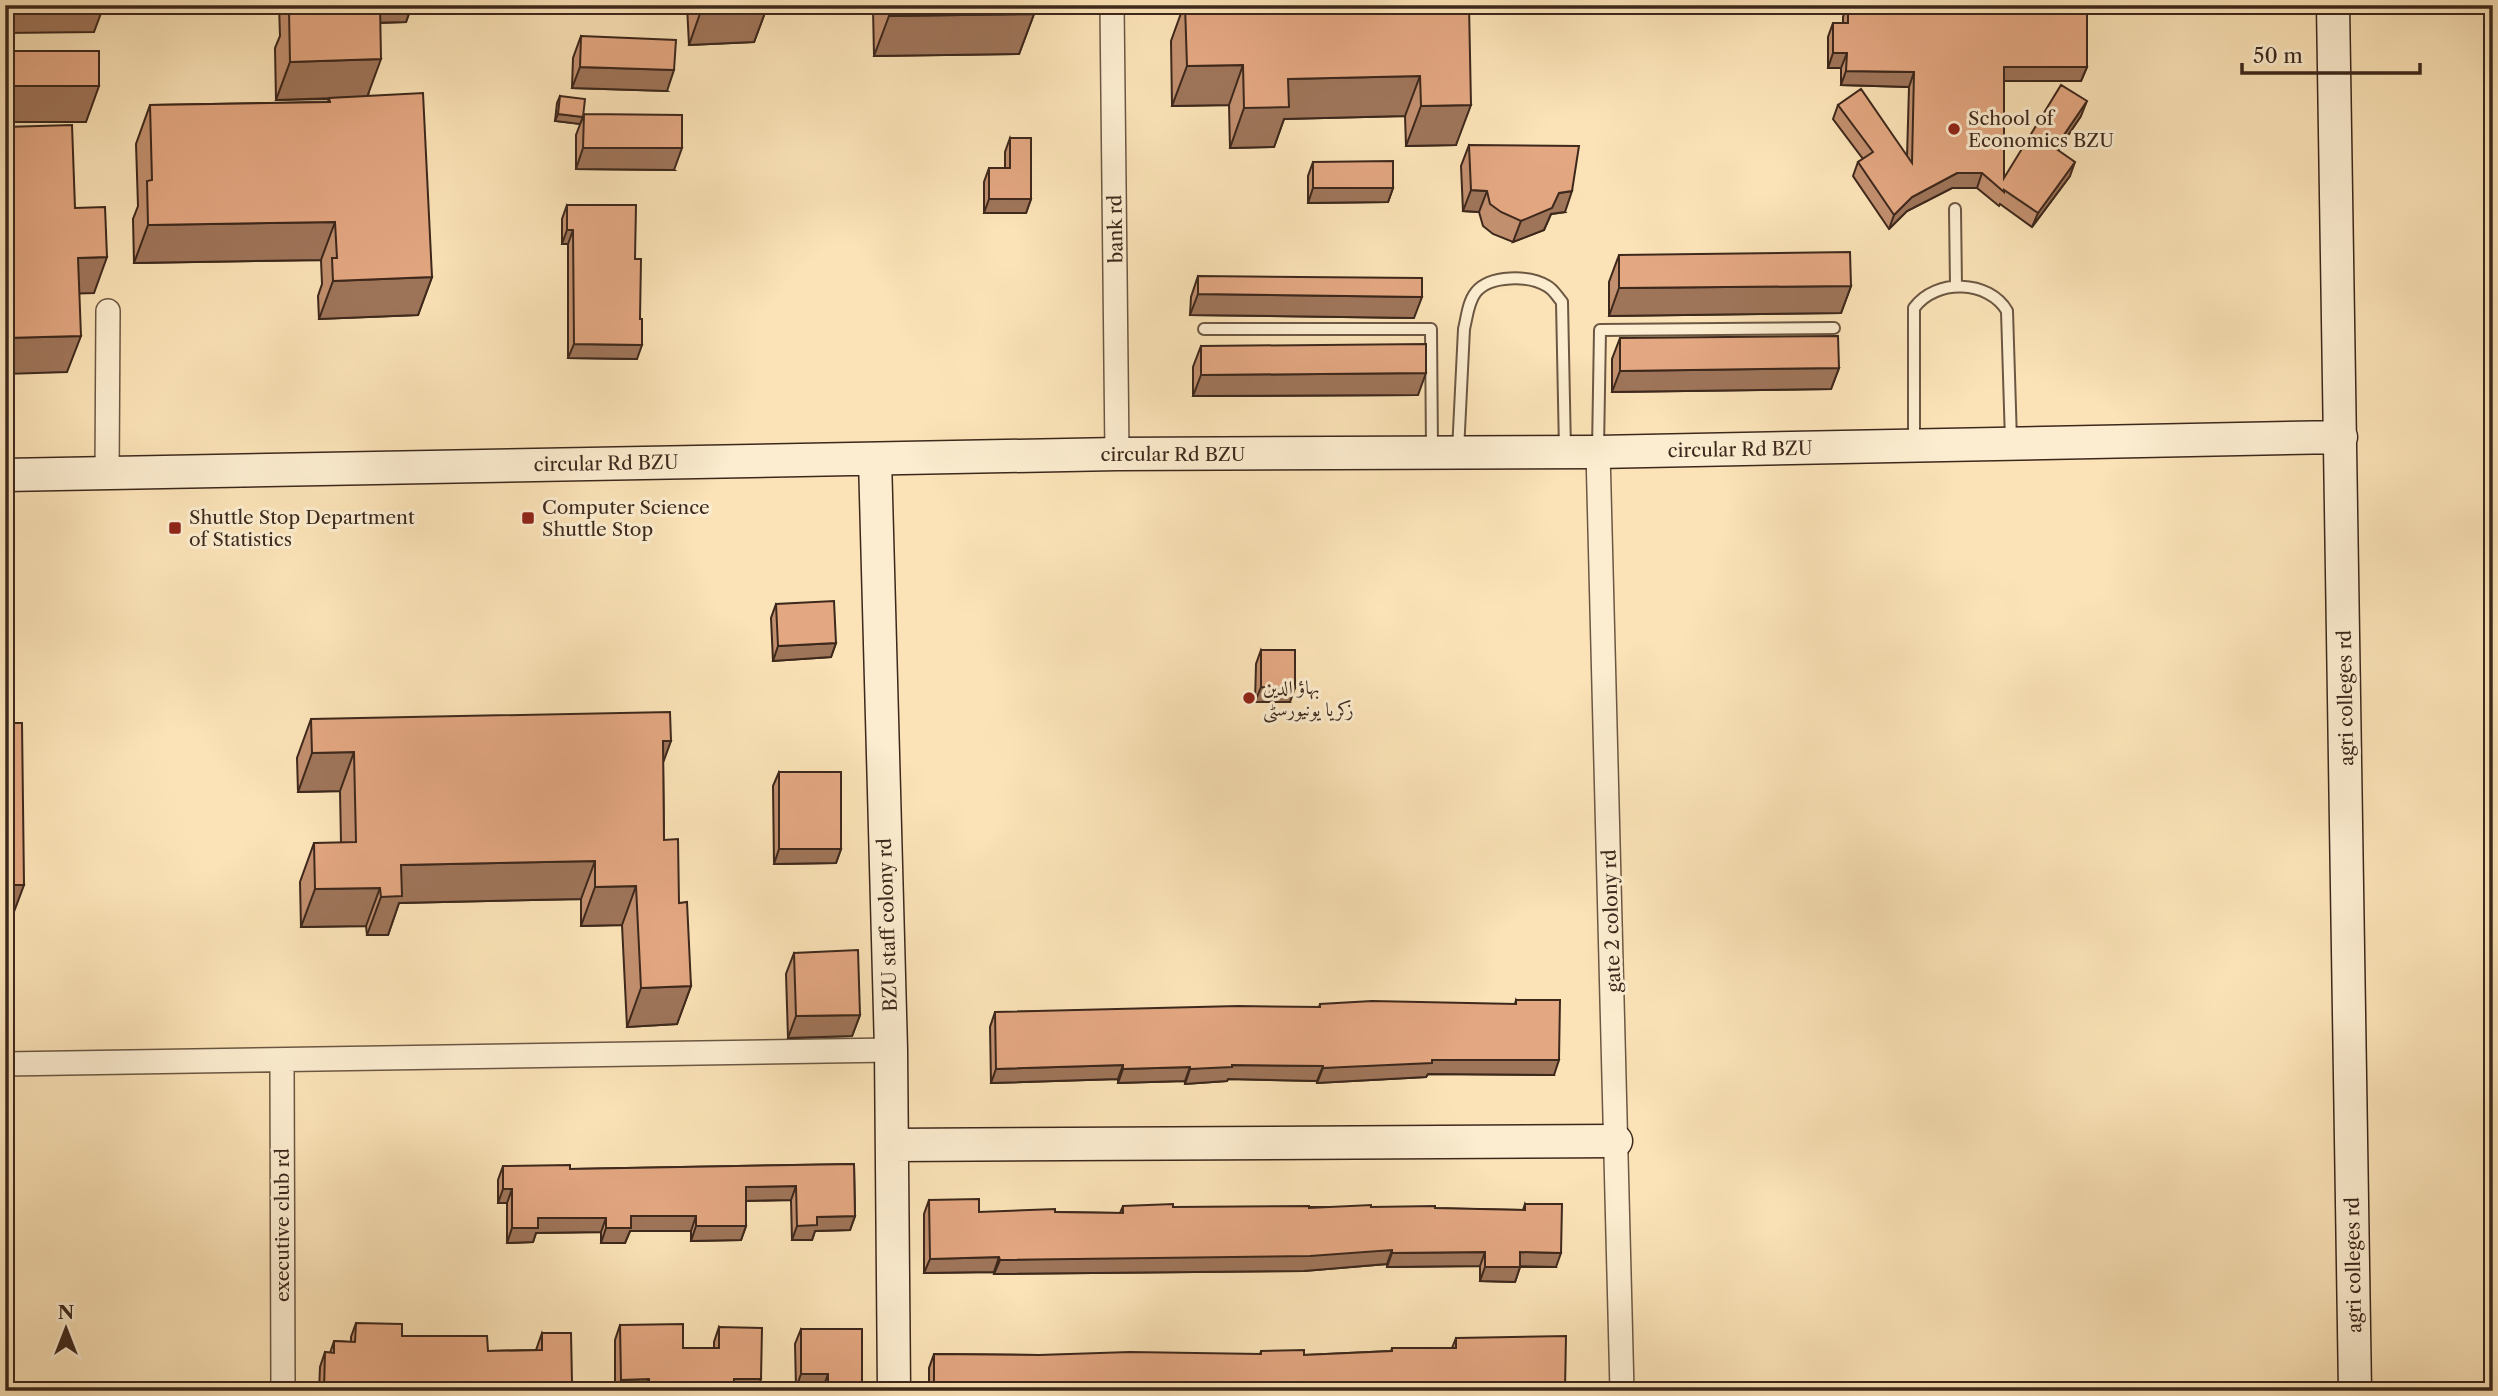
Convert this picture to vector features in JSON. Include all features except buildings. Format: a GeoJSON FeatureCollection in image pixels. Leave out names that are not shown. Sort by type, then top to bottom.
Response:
{"type":"FeatureCollection","features":[{"type":"Feature","properties":{"kind":"street","name":"bank rd"},"geometry":{"type":"LineString","coordinates":[[1112,5],[1118,454]]}},
{"type":"Feature","properties":{"kind":"street","name":"agri colleges rd"},"geometry":{"type":"LineString","coordinates":[[2333,5],[2355,1391]]}},
{"type":"Feature","properties":{"kind":"street"},"geometry":{"type":"LineString","coordinates":[[107,475],[108,311]]}},
{"type":"Feature","properties":{"kind":"street","name":"circular Rd BZU"},"geometry":{"type":"LineString","coordinates":[[5,475],[1118,454],[1565,453],[2341,437]]}},
{"type":"Feature","properties":{"kind":"street","name":"gate 2 colony rd"},"geometry":{"type":"LineString","coordinates":[[1598,452],[1622,1391]]}},
{"type":"Feature","properties":{"kind":"street","name":"BZU staff colony rd"},"geometry":{"type":"LineString","coordinates":[[875,459],[891,1050],[894,1391]]}},
{"type":"Feature","properties":{"kind":"street"},"geometry":{"type":"LineString","coordinates":[[5,1064],[891,1050]]}},
{"type":"Feature","properties":{"kind":"street","name":"executive club rd"},"geometry":{"type":"LineString","coordinates":[[282,1060],[283,1391]]}},
{"type":"Feature","properties":{"kind":"street"},"geometry":{"type":"LineString","coordinates":[[892,1145],[1616,1141]]}},
{"type":"Feature","properties":{"kind":"lane"},"geometry":{"type":"LineString","coordinates":[[1955,209],[1956,286]]}},
{"type":"Feature","properties":{"kind":"lane"},"geometry":{"type":"LineString","coordinates":[[1445,453],[1468,309],[1475,294],[1487,282],[1505,279],[1534,280],[1550,287],[1562,302],[1565,453]]}},
{"type":"Feature","properties":{"kind":"lane"},"geometry":{"type":"LineString","coordinates":[[1914,446],[1914,307],[1922,296],[1933,290],[1956,286],[1981,290],[2000,299],[2007,312],[2011,444]]}},
{"type":"Feature","properties":{"kind":"lane"},"geometry":{"type":"LineString","coordinates":[[1598,452],[1600,330],[1834,328]]}},
{"type":"Feature","properties":{"kind":"lane"},"geometry":{"type":"LineString","coordinates":[[1204,329],[1431,329],[1445,453]]}},
{"type":"Feature","properties":{"kind":"place","name":"School of Economics BZU"},"geometry":{"type":"Point","coordinates":[1954,129]}},
{"type":"Feature","properties":{"kind":"place","name":"Computer Science Shuttle Stop"},"geometry":{"type":"Point","coordinates":[528,518]}},
{"type":"Feature","properties":{"kind":"place","name":"Shuttle Stop Department of Statistics"},"geometry":{"type":"Point","coordinates":[175,528]}},
{"type":"Feature","properties":{"kind":"place","name":"بہاؤ الدین زکریا یونیورسٹی"},"geometry":{"type":"Point","coordinates":[1249,698]}}]}
